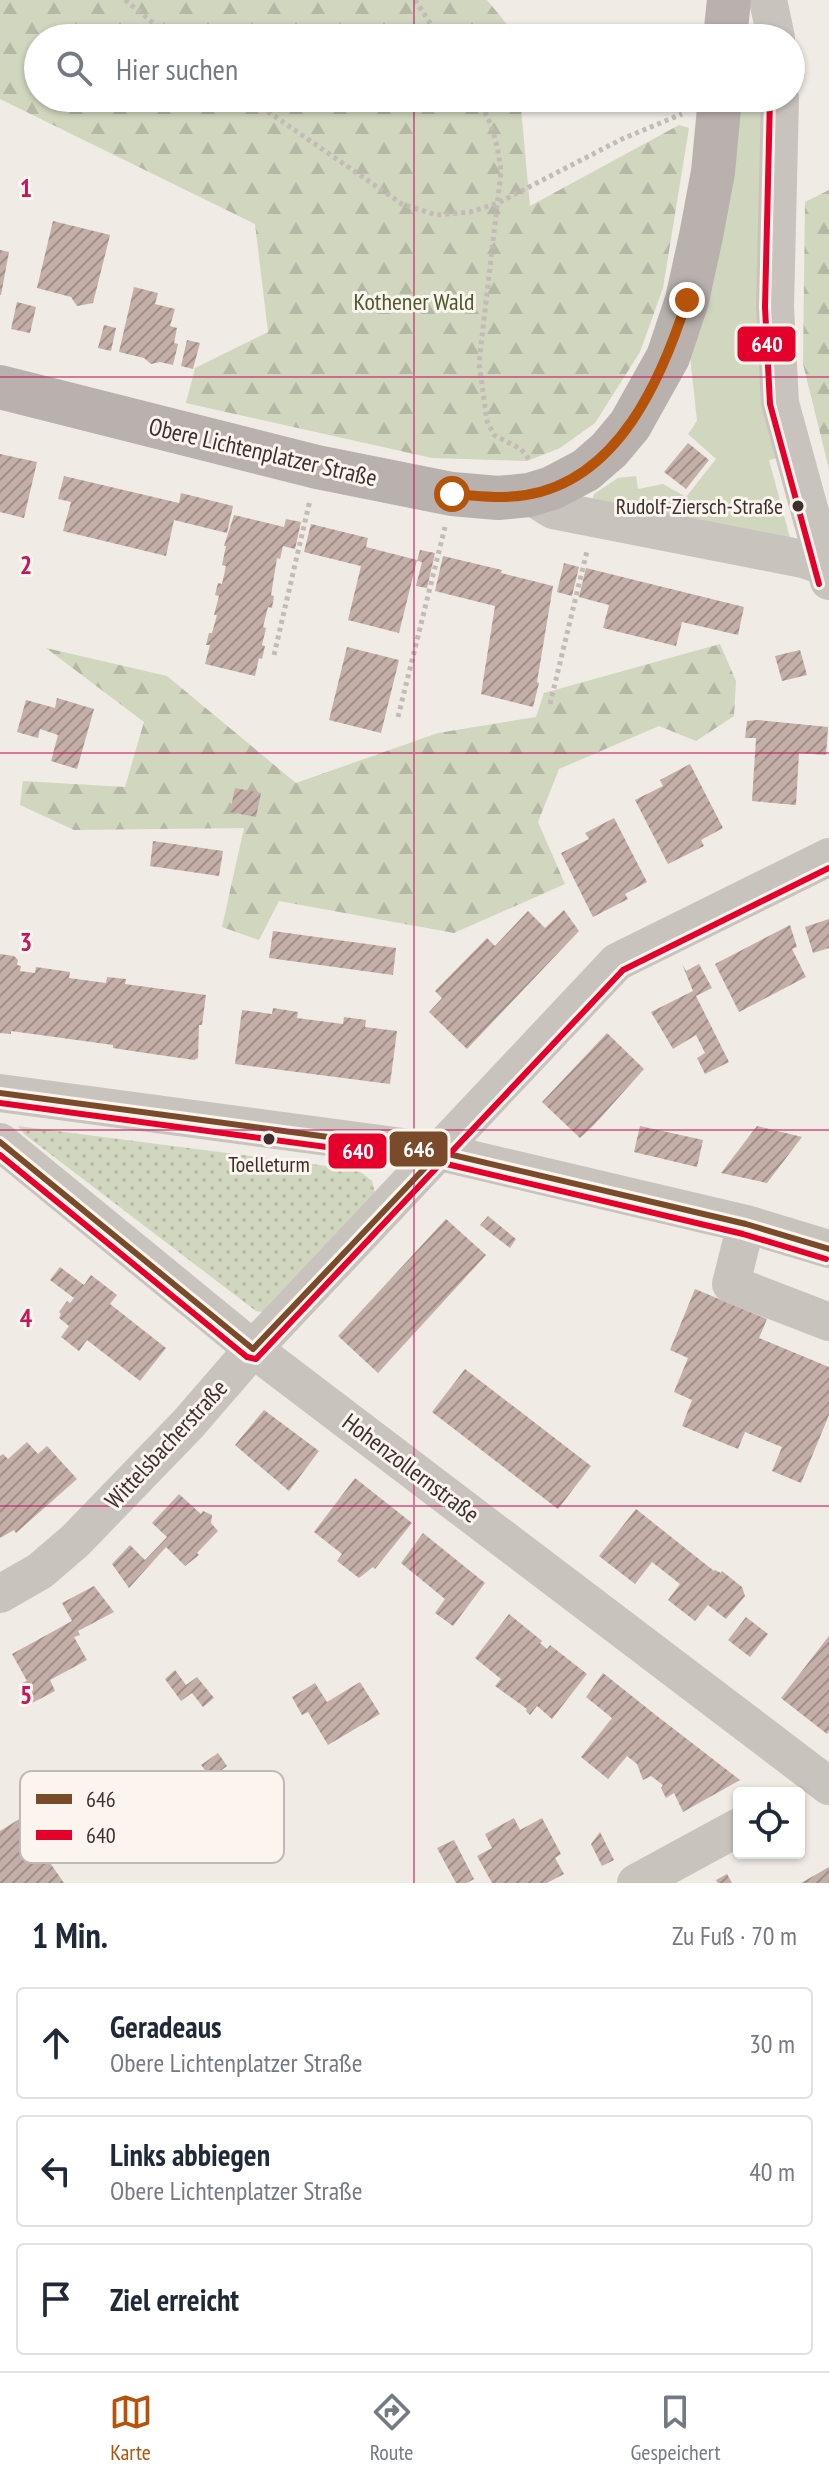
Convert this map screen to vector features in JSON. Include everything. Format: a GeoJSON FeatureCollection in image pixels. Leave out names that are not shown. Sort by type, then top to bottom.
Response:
{"type":"FeatureCollection","features":[{"type":"Feature","properties":{"kind":"main road"},"geometry":{"type":"LineString","coordinates":[[726,24],[729,0]]}},
{"type":"Feature","properties":{"kind":"main road","name":"Obere Lichtenplatzer Straße"},"geometry":{"type":"LineString","coordinates":[[0,387],[317,467],[452,494],[498,498],[540,491],[586,470],[609,450],[630,425],[668,357],[687,300],[701,236],[713,172],[719,112]]}},
{"type":"Feature","properties":{"kind":"street"},"geometry":{"type":"LineString","coordinates":[[768,0],[773,24]]}},
{"type":"Feature","properties":{"kind":"street"},"geometry":{"type":"LineString","coordinates":[[780,112],[775,307],[780,403],[827,574]]}},
{"type":"Feature","properties":{"kind":"street","name":"Obere Lichtenplatzer Straße"},"geometry":{"type":"LineString","coordinates":[[540,491],[553,510],[803,559],[827,574]]}},
{"type":"Feature","properties":{"kind":"street","name":"Wittelsbacherstraße"},"geometry":{"type":"LineString","coordinates":[[0,1594],[40,1571],[75,1541],[188,1424],[253,1349],[617,962],[829,857]]}},
{"type":"Feature","properties":{"kind":"street"},"geometry":{"type":"LineString","coordinates":[[0,1093],[440,1152],[746,1224],[829,1249]]}},
{"type":"Feature","properties":{"kind":"street","name":"Hohenzollernstraße"},"geometry":{"type":"LineString","coordinates":[[0,1142],[253,1349],[820,1785]]}},
{"type":"Feature","properties":{"kind":"street"},"geometry":{"type":"LineString","coordinates":[[746,1224],[731,1284],[829,1322]]}},
{"type":"Feature","properties":{"kind":"street"},"geometry":{"type":"LineString","coordinates":[[636,1883],[733,1830]]}},
{"type":"Feature","properties":{"kind":"path"},"geometry":{"type":"LineString","coordinates":[[125,0],[155,24]]}},
{"type":"Feature","properties":{"kind":"path"},"geometry":{"type":"LineString","coordinates":[[415,0],[431,24]]}},
{"type":"Feature","properties":{"kind":"path"},"geometry":{"type":"LineString","coordinates":[[268,112],[402,204],[436,215],[470,212],[498,203],[622,139],[687,112]]}},
{"type":"Feature","properties":{"kind":"path"},"geometry":{"type":"LineString","coordinates":[[486,112],[497,144],[501,172],[479,363],[487,421],[494,435],[521,449],[540,491]]}},
{"type":"Feature","properties":{"kind":"path"},"geometry":{"type":"LineString","coordinates":[[274,655],[306,520]]}},
{"type":"Feature","properties":{"kind":"path"},"geometry":{"type":"LineString","coordinates":[[398,717],[440,551]]}},
{"type":"Feature","properties":{"kind":"path"},"geometry":{"type":"LineString","coordinates":[[550,704],[584,565]]}},
{"type":"Feature","properties":{"kind":"green space","name":"Kothener Wald"},"geometry":{"type":"Polygon","coordinates":[[[0,0],[487,0],[507,24],[24,24],[24,111],[0,99],[0,0]]]}},
{"type":"Feature","properties":{"kind":"green space","name":"Kothener Wald"},"geometry":{"type":"Polygon","coordinates":[[[27,112],[521,112],[530,206],[679,125],[689,128],[663,288],[640,352],[595,423],[560,448],[527,461],[432,458],[186,403],[195,368],[268,332],[255,224],[27,112]]]}},
{"type":"Feature","properties":{"kind":"green space"},"geometry":{"type":"Polygon","coordinates":[[[740,112],[765,112],[777,458],[769,460],[790,538],[592,501],[594,494],[618,478],[636,476],[638,489],[663,484],[686,497],[716,459],[688,434],[697,421],[690,356],[736,147],[740,112]]]}},
{"type":"Feature","properties":{"kind":"green space"},"geometry":{"type":"Polygon","coordinates":[[[829,190],[829,469],[803,364],[805,202],[829,190]]]}},
{"type":"Feature","properties":{"kind":"green space"},"geometry":{"type":"Polygon","coordinates":[[[720,644],[736,681],[734,716],[696,741],[659,726],[559,769],[538,822],[565,884],[454,933],[279,901],[259,940],[222,927],[244,828],[74,830],[20,805],[23,781],[125,787],[144,722],[46,648],[167,676],[296,783],[438,733],[536,717],[544,693],[720,644]]]}},
{"type":"Feature","properties":{"kind":"green space"},"geometry":{"type":"Polygon","coordinates":[[[18,1126],[358,1170],[372,1181],[375,1192],[262,1312],[256,1311],[24,1134],[18,1126]]]}},
{"type":"Feature","properties":{"kind":"building"},"geometry":{"type":"Polygon","coordinates":[[[53,221],[110,235],[93,303],[77,306],[71,297],[37,288],[53,221]]]}},
{"type":"Feature","properties":{"kind":"building"},"geometry":{"type":"Polygon","coordinates":[[[0,250],[9,252],[1,295],[0,295],[0,250]]]}},
{"type":"Feature","properties":{"kind":"building"},"geometry":{"type":"Polygon","coordinates":[[[134,287],[158,293],[155,304],[175,309],[170,326],[177,328],[174,343],[178,344],[173,365],[160,362],[151,364],[144,358],[119,352],[134,287]]]}},
{"type":"Feature","properties":{"kind":"building"},"geometry":{"type":"Polygon","coordinates":[[[17,302],[36,307],[30,333],[11,329],[17,302]]]}},
{"type":"Feature","properties":{"kind":"building"},"geometry":{"type":"Polygon","coordinates":[[[104,325],[116,328],[111,351],[98,348],[104,325]]]}},
{"type":"Feature","properties":{"kind":"building"},"geometry":{"type":"Polygon","coordinates":[[[187,340],[200,343],[193,369],[181,366],[187,340]]]}},
{"type":"Feature","properties":{"kind":"building"},"geometry":{"type":"Polygon","coordinates":[[[688,443],[709,460],[686,489],[664,472],[688,443]]]}},
{"type":"Feature","properties":{"kind":"building"},"geometry":{"type":"Polygon","coordinates":[[[0,454],[37,462],[24,518],[0,512],[0,454]]]}},
{"type":"Feature","properties":{"kind":"building"},"geometry":{"type":"Polygon","coordinates":[[[64,476],[179,503],[181,493],[233,506],[227,533],[174,520],[166,556],[63,531],[71,502],[58,499],[64,476]]]}},
{"type":"Feature","properties":{"kind":"building"},"geometry":{"type":"Polygon","coordinates":[[[234,515],[284,527],[286,519],[301,522],[295,549],[283,546],[280,559],[277,558],[272,608],[268,607],[263,627],[266,628],[262,645],[265,646],[255,676],[205,664],[210,645],[206,645],[217,615],[214,615],[219,596],[215,595],[218,583],[222,584],[226,566],[222,565],[224,546],[234,515]]]}},
{"type":"Feature","properties":{"kind":"building"},"geometry":{"type":"Polygon","coordinates":[[[311,524],[368,538],[366,547],[417,560],[399,633],[348,620],[361,566],[304,552],[311,524]]]}},
{"type":"Feature","properties":{"kind":"building"},"geometry":{"type":"Polygon","coordinates":[[[420,550],[435,553],[427,588],[416,586],[422,562],[417,561],[420,550]]]}},
{"type":"Feature","properties":{"kind":"building"},"geometry":{"type":"Polygon","coordinates":[[[443,556],[553,586],[533,707],[481,694],[495,606],[435,591],[443,556]]]}},
{"type":"Feature","properties":{"kind":"building"},"geometry":{"type":"Polygon","coordinates":[[[564,563],[579,567],[572,596],[557,592],[564,563]]]}},
{"type":"Feature","properties":{"kind":"building"},"geometry":{"type":"Polygon","coordinates":[[[586,568],[744,607],[738,635],[682,622],[676,646],[603,628],[609,605],[579,597],[586,568]]]}},
{"type":"Feature","properties":{"kind":"building"},"geometry":{"type":"Polygon","coordinates":[[[347,647],[399,660],[381,733],[329,720],[347,647]]]}},
{"type":"Feature","properties":{"kind":"building"},"geometry":{"type":"Polygon","coordinates":[[[800,650],[807,675],[782,681],[775,656],[800,650]]]}},
{"type":"Feature","properties":{"kind":"building"},"geometry":{"type":"Polygon","coordinates":[[[57,698],[94,709],[77,769],[51,761],[58,735],[40,729],[38,738],[17,732],[26,700],[55,708],[57,698]]]}},
{"type":"Feature","properties":{"kind":"building"},"geometry":{"type":"Polygon","coordinates":[[[747,721],[828,727],[826,755],[799,753],[796,805],[752,801],[756,738],[745,738],[747,721]]]}},
{"type":"Feature","properties":{"kind":"building"},"geometry":{"type":"Polygon","coordinates":[[[690,764],[723,828],[701,840],[704,846],[668,864],[635,800],[663,786],[660,780],[690,764]]]}},
{"type":"Feature","properties":{"kind":"building"},"geometry":{"type":"Polygon","coordinates":[[[235,788],[261,793],[256,817],[230,812],[235,788]]]}},
{"type":"Feature","properties":{"kind":"building"},"geometry":{"type":"Polygon","coordinates":[[[614,818],[647,882],[625,894],[628,899],[593,917],[561,853],[589,839],[585,833],[614,818]]]}},
{"type":"Feature","properties":{"kind":"building"},"geometry":{"type":"Polygon","coordinates":[[[153,841],[223,851],[219,876],[150,866],[153,841]]]}},
{"type":"Feature","properties":{"kind":"building"},"geometry":{"type":"Polygon","coordinates":[[[564,910],[579,931],[467,1049],[429,1012],[442,998],[435,991],[487,938],[495,946],[528,911],[545,928],[564,910]]]}},
{"type":"Feature","properties":{"kind":"building"},"geometry":{"type":"Polygon","coordinates":[[[829,919],[829,948],[813,953],[805,927],[829,919]]]}},
{"type":"Feature","properties":{"kind":"building"},"geometry":{"type":"Polygon","coordinates":[[[790,925],[797,947],[792,949],[806,977],[739,1012],[715,964],[790,925]]]}},
{"type":"Feature","properties":{"kind":"building"},"geometry":{"type":"Polygon","coordinates":[[[273,931],[396,948],[393,975],[269,958],[273,931]]]}},
{"type":"Feature","properties":{"kind":"building"},"geometry":{"type":"Polygon","coordinates":[[[0,954],[14,956],[18,960],[17,965],[21,966],[20,971],[35,973],[36,967],[70,972],[69,978],[106,983],[107,977],[126,979],[125,984],[206,995],[202,1025],[199,1025],[198,1058],[194,1060],[11,1031],[11,1034],[0,1033],[0,954]]]}},
{"type":"Feature","properties":{"kind":"building"},"geometry":{"type":"Polygon","coordinates":[[[682,964],[686,971],[699,964],[712,988],[696,996],[729,1062],[705,1074],[697,1058],[705,1053],[696,1035],[673,1049],[651,1012],[693,991],[682,964]]]}},
{"type":"Feature","properties":{"kind":"building"},"geometry":{"type":"Polygon","coordinates":[[[273,1008],[298,1012],[297,1018],[343,1024],[344,1017],[366,1020],[365,1027],[397,1031],[390,1084],[235,1064],[242,1010],[272,1014],[273,1008]]]}},
{"type":"Feature","properties":{"kind":"building"},"geometry":{"type":"Polygon","coordinates":[[[607,1033],[644,1069],[580,1138],[542,1102],[607,1033]]]}},
{"type":"Feature","properties":{"kind":"building"},"geometry":{"type":"Polygon","coordinates":[[[640,1126],[703,1140],[697,1167],[634,1152],[640,1126]]]}},
{"type":"Feature","properties":{"kind":"building"},"geometry":{"type":"Polygon","coordinates":[[[757,1126],[802,1137],[767,1183],[721,1173],[757,1126]]]}},
{"type":"Feature","properties":{"kind":"building"},"geometry":{"type":"Polygon","coordinates":[[[488,1216],[516,1239],[510,1248],[480,1225],[488,1216]]]}},
{"type":"Feature","properties":{"kind":"building"},"geometry":{"type":"Polygon","coordinates":[[[446,1219],[486,1255],[378,1373],[338,1336],[446,1219]]]}},
{"type":"Feature","properties":{"kind":"building"},"geometry":{"type":"Polygon","coordinates":[[[60,1267],[84,1285],[91,1275],[117,1295],[110,1304],[166,1348],[140,1381],[87,1340],[79,1351],[61,1337],[69,1326],[59,1318],[59,1312],[67,1301],[70,1303],[74,1298],[50,1280],[60,1267]]]}},
{"type":"Feature","properties":{"kind":"building"},"geometry":{"type":"Polygon","coordinates":[[[695,1289],[767,1319],[759,1338],[829,1367],[829,1415],[801,1483],[772,1471],[782,1447],[745,1432],[738,1449],[682,1426],[692,1400],[674,1392],[688,1358],[670,1350],[695,1289]]]}},
{"type":"Feature","properties":{"kind":"building"},"geometry":{"type":"Polygon","coordinates":[[[465,1369],[591,1466],[558,1509],[432,1412],[465,1369]]]}},
{"type":"Feature","properties":{"kind":"building"},"geometry":{"type":"Polygon","coordinates":[[[264,1410],[319,1451],[289,1491],[235,1445],[264,1410]]]}},
{"type":"Feature","properties":{"kind":"building"},"geometry":{"type":"Polygon","coordinates":[[[27,1442],[38,1454],[47,1446],[77,1479],[16,1533],[14,1530],[0,1538],[0,1456],[3,1454],[8,1459],[27,1442]]]}},
{"type":"Feature","properties":{"kind":"building"},"geometry":{"type":"Polygon","coordinates":[[[355,1478],[412,1523],[375,1569],[373,1567],[359,1578],[337,1561],[342,1554],[314,1532],[355,1478]]]}},
{"type":"Feature","properties":{"kind":"building"},"geometry":{"type":"Polygon","coordinates":[[[179,1494],[201,1514],[203,1511],[212,1515],[211,1523],[218,1531],[197,1553],[199,1555],[185,1566],[166,1547],[129,1588],[112,1564],[130,1545],[145,1560],[167,1537],[152,1523],[179,1494]]]}},
{"type":"Feature","properties":{"kind":"building"},"geometry":{"type":"Polygon","coordinates":[[[636,1509],[714,1571],[722,1571],[742,1587],[745,1596],[726,1619],[708,1605],[695,1621],[668,1600],[680,1584],[652,1562],[635,1584],[599,1556],[636,1509]]]}},
{"type":"Feature","properties":{"kind":"building"},"geometry":{"type":"Polygon","coordinates":[[[423,1533],[485,1583],[453,1626],[435,1613],[445,1599],[401,1563],[423,1533]]]}},
{"type":"Feature","properties":{"kind":"building"},"geometry":{"type":"Polygon","coordinates":[[[94,1586],[114,1612],[78,1631],[80,1635],[74,1637],[87,1660],[50,1680],[55,1691],[32,1703],[20,1684],[27,1681],[12,1654],[72,1621],[62,1603],[94,1586]]]}},
{"type":"Feature","properties":{"kind":"building"},"geometry":{"type":"Polygon","coordinates":[[[509,1614],[542,1641],[540,1643],[547,1649],[550,1645],[587,1674],[552,1719],[537,1706],[530,1715],[527,1709],[495,1686],[501,1679],[475,1658],[509,1614]]]}},
{"type":"Feature","properties":{"kind":"building"},"geometry":{"type":"Polygon","coordinates":[[[746,1617],[768,1634],[750,1657],[728,1640],[746,1617]]]}},
{"type":"Feature","properties":{"kind":"building"},"geometry":{"type":"Polygon","coordinates":[[[829,1636],[829,1731],[827,1734],[781,1698],[829,1636]]]}},
{"type":"Feature","properties":{"kind":"building"},"geometry":{"type":"Polygon","coordinates":[[[175,1670],[186,1685],[197,1677],[214,1698],[203,1707],[192,1693],[181,1701],[165,1679],[175,1670]]]}},
{"type":"Feature","properties":{"kind":"building"},"geometry":{"type":"Polygon","coordinates":[[[603,1673],[740,1780],[683,1812],[674,1793],[666,1798],[661,1788],[663,1785],[651,1776],[643,1780],[637,1764],[627,1756],[608,1779],[581,1757],[612,1718],[586,1697],[603,1673]]]}},
{"type":"Feature","properties":{"kind":"building"},"geometry":{"type":"Polygon","coordinates":[[[360,1682],[380,1714],[328,1745],[308,1712],[302,1715],[292,1697],[315,1683],[327,1702],[360,1682]]]}},
{"type":"Feature","properties":{"kind":"building"},"geometry":{"type":"Polygon","coordinates":[[[218,1753],[227,1766],[220,1771],[206,1771],[201,1765],[218,1753]]]}},
{"type":"Feature","properties":{"kind":"building"},"geometry":{"type":"Polygon","coordinates":[[[514,1818],[520,1830],[542,1818],[561,1854],[555,1858],[564,1874],[547,1883],[492,1883],[477,1856],[492,1848],[485,1834],[514,1818]]]}},
{"type":"Feature","properties":{"kind":"building"},"geometry":{"type":"Polygon","coordinates":[[[20,1819],[20,1863],[50,1863],[64,1883],[0,1883],[0,1831],[20,1819]]]}},
{"type":"Feature","properties":{"kind":"building"},"geometry":{"type":"Polygon","coordinates":[[[600,1832],[614,1860],[602,1866],[591,1844],[600,1832]]]}},
{"type":"Feature","properties":{"kind":"building"},"geometry":{"type":"Polygon","coordinates":[[[454,1840],[474,1879],[467,1883],[456,1883],[437,1848],[454,1840]]]}},
{"type":"Feature","properties":{"kind":"building"},"geometry":{"type":"Polygon","coordinates":[[[829,1867],[829,1883],[801,1883],[829,1867]]]}},
{"type":"Feature","properties":{"kind":"building"},"geometry":{"type":"Polygon","coordinates":[[[727,1874],[732,1883],[718,1883],[716,1880],[727,1874]]]}},
{"type":"Feature","properties":{"kind":"transit line","name":"640"},"geometry":{"type":"LineString","coordinates":[[770,112],[765,307],[770,404],[819,584]]}},
{"type":"Feature","properties":{"kind":"transit line","name":"640"},"geometry":{"type":"LineString","coordinates":[[0,1155],[247,1357],[256,1359],[623,970],[829,868]]}},
{"type":"Feature","properties":{"kind":"transit line","name":"646"},"geometry":{"type":"LineString","coordinates":[[0,1093],[440,1152],[746,1224],[829,1249]]}},
{"type":"Feature","properties":{"kind":"transit line","name":"640"},"geometry":{"type":"LineString","coordinates":[[0,1103],[438,1162],[743,1234],[826,1259]]}},
{"type":"Feature","properties":{"kind":"transit line","name":"646"},"geometry":{"type":"LineString","coordinates":[[0,1142],[253,1349]]}},
{"type":"Feature","properties":{"kind":"transit line","name":"646"},"geometry":{"type":"LineString","coordinates":[[253,1349],[440,1152]]}},
{"type":"Feature","properties":{"kind":"place","name":"Rudolf-Ziersch-Straße"},"geometry":{"type":"Point","coordinates":[798,506]}},
{"type":"Feature","properties":{"kind":"place","name":"Toelleturm"},"geometry":{"type":"Point","coordinates":[269,1139]}},
{"type":"Feature","properties":{"kind":"route"},"geometry":{"type":"LineString","coordinates":[[452,494],[498,498],[529,495],[552,488],[586,470],[609,450],[630,425],[668,357],[687,300]]}}]}
